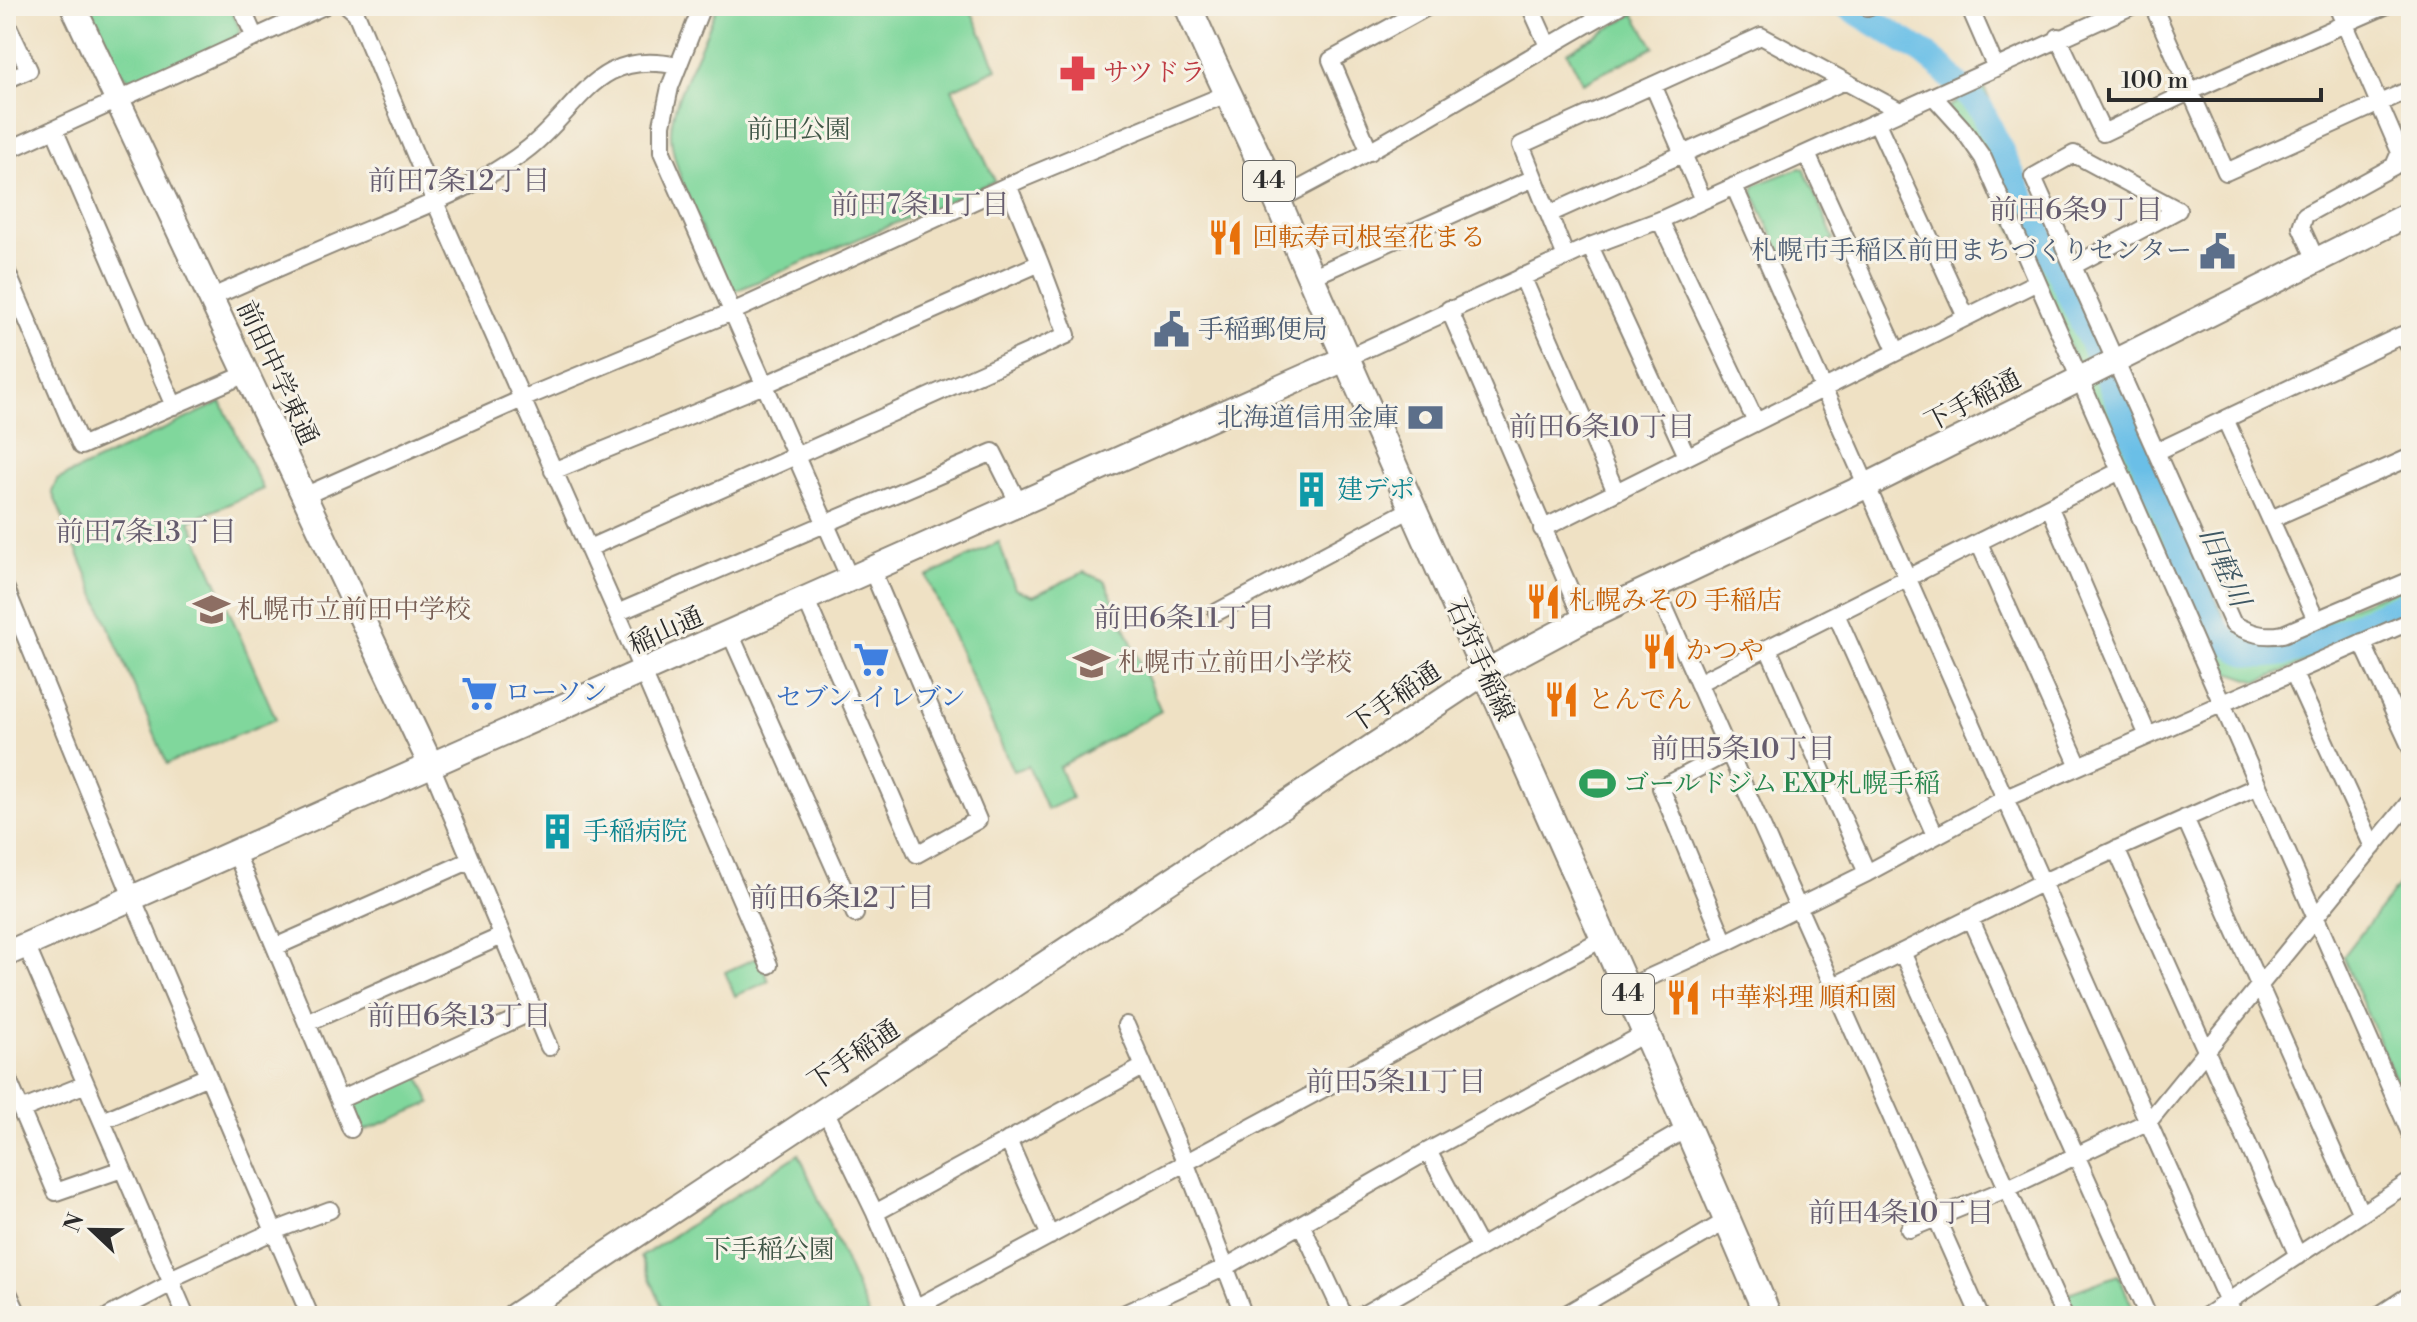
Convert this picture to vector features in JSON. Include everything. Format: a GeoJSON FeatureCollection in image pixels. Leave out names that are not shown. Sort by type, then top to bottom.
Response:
{"type":"FeatureCollection","features":[{"type":"Feature","properties":{"kind":"main road","name":"石狩手稲線"},"geometry":{"type":"LineString","coordinates":[[1191,7],[1212,62],[1278,200],[1768,1316]]}},
{"type":"Feature","properties":{"kind":"street","name":"前田中学東通"},"geometry":{"type":"LineString","coordinates":[[73,6],[430,763]]}},
{"type":"Feature","properties":{"kind":"street"},"geometry":{"type":"LineString","coordinates":[[241,6],[255,38]]}},
{"type":"Feature","properties":{"kind":"street"},"geometry":{"type":"LineString","coordinates":[[6,151],[324,6]]}},
{"type":"Feature","properties":{"kind":"street"},"geometry":{"type":"LineString","coordinates":[[348,6],[356,13],[435,202],[769,965]]}},
{"type":"Feature","properties":{"kind":"street"},"geometry":{"type":"LineString","coordinates":[[702,6],[670,87],[662,125],[662,152],[826,525],[861,575],[978,820],[917,854],[806,600]]}},
{"type":"Feature","properties":{"kind":"street"},"geometry":{"type":"LineString","coordinates":[[1370,152],[1331,60],[1429,6]]}},
{"type":"Feature","properties":{"kind":"street"},"geometry":{"type":"LineString","coordinates":[[1530,6],[1548,46]]}},
{"type":"Feature","properties":{"kind":"street"},"geometry":{"type":"LineString","coordinates":[[1278,200],[1370,152],[1619,6]]}},
{"type":"Feature","properties":{"kind":"street"},"geometry":{"type":"LineString","coordinates":[[1969,6],[1996,68]]}},
{"type":"Feature","properties":{"kind":"street"},"geometry":{"type":"LineString","coordinates":[[1347,358],[1522,276],[1660,220],[2132,6]]}},
{"type":"Feature","properties":{"kind":"street"},"geometry":{"type":"LineString","coordinates":[[2153,6],[2226,172],[2411,89]]}},
{"type":"Feature","properties":{"kind":"street"},"geometry":{"type":"LineString","coordinates":[[2316,260],[2301,227],[2305,215],[2394,166],[2400,152],[2337,6]]}},
{"type":"Feature","properties":{"kind":"street"},"geometry":{"type":"LineString","coordinates":[[2058,37],[2103,133],[2385,6]]}},
{"type":"Feature","properties":{"kind":"street"},"geometry":{"type":"LineString","coordinates":[[6,22],[29,70],[6,80]]}},
{"type":"Feature","properties":{"kind":"street"},"geometry":{"type":"LineString","coordinates":[[1566,257],[1521,145],[1761,36],[1900,111]]}},
{"type":"Feature","properties":{"kind":"street"},"geometry":{"type":"LineString","coordinates":[[210,298],[435,202],[501,168],[556,123],[595,81],[619,65],[660,62],[678,66]]}},
{"type":"Feature","properties":{"kind":"street"},"geometry":{"type":"LineString","coordinates":[[1549,214],[1845,81]]}},
{"type":"Feature","properties":{"kind":"street"},"geometry":{"type":"LineString","coordinates":[[1653,85],[1703,200]]}},
{"type":"Feature","properties":{"kind":"street"},"geometry":{"type":"LineString","coordinates":[[304,496],[522,399],[732,312],[1008,185],[1229,93]]}},
{"type":"Feature","properties":{"kind":"street"},"geometry":{"type":"LineString","coordinates":[[1938,95],[1983,158],[2411,1135]]}},
{"type":"Feature","properties":{"kind":"street"},"geometry":{"type":"LineString","coordinates":[[1877,123],[1966,317]]}},
{"type":"Feature","properties":{"kind":"street"},"geometry":{"type":"LineString","coordinates":[[54,129],[174,406]]}},
{"type":"Feature","properties":{"kind":"street"},"geometry":{"type":"LineString","coordinates":[[1807,154],[1897,352]]}},
{"type":"Feature","properties":{"kind":"street"},"geometry":{"type":"LineString","coordinates":[[2073,266],[2178,210],[2074,154],[2033,177],[2233,624],[2254,635],[2266,637],[2283,634],[2411,580]]}},
{"type":"Feature","properties":{"kind":"street"},"geometry":{"type":"LineString","coordinates":[[1311,277],[1534,178]]}},
{"type":"Feature","properties":{"kind":"street"},"geometry":{"type":"LineString","coordinates":[[589,548],[1067,335],[1008,185]]}},
{"type":"Feature","properties":{"kind":"street"},"geometry":{"type":"LineString","coordinates":[[1734,186],[2231,1309]]}},
{"type":"Feature","properties":{"kind":"street","name":"下手稲通"},"geometry":{"type":"LineString","coordinates":[[514,1316],[1485,672],[1583,620],[1868,485],[2411,213]]}},
{"type":"Feature","properties":{"kind":"street"},"geometry":{"type":"LineString","coordinates":[[1660,220],[1756,422]]}},
{"type":"Feature","properties":{"kind":"street"},"geometry":{"type":"LineString","coordinates":[[1590,246],[1687,456]]}},
{"type":"Feature","properties":{"kind":"street"},"geometry":{"type":"LineString","coordinates":[[553,471],[764,385],[1040,263]]}},
{"type":"Feature","properties":{"kind":"street"},"geometry":{"type":"LineString","coordinates":[[6,270],[81,446],[246,374]]}},
{"type":"Feature","properties":{"kind":"street"},"geometry":{"type":"LineString","coordinates":[[1522,276],[1616,492]]}},
{"type":"Feature","properties":{"kind":"street"},"geometry":{"type":"LineString","coordinates":[[1542,529],[2037,282]]}},
{"type":"Feature","properties":{"kind":"street"},"geometry":{"type":"LineString","coordinates":[[1449,309],[1583,620]]}},
{"type":"Feature","properties":{"kind":"street"},"geometry":{"type":"LineString","coordinates":[[2156,452],[2402,335],[2411,349]]}},
{"type":"Feature","properties":{"kind":"street","name":"稲山通"},"geometry":{"type":"LineString","coordinates":[[16,949],[1347,358]]}},
{"type":"Feature","properties":{"kind":"street"},"geometry":{"type":"LineString","coordinates":[[2225,419],[2316,620]]}},
{"type":"Feature","properties":{"kind":"street"},"geometry":{"type":"LineString","coordinates":[[617,613],[993,452],[1018,502]]}},
{"type":"Feature","properties":{"kind":"street"},"geometry":{"type":"LineString","coordinates":[[2271,519],[2411,457]]}},
{"type":"Feature","properties":{"kind":"street"},"geometry":{"type":"LineString","coordinates":[[1698,683],[2120,471]]}},
{"type":"Feature","properties":{"kind":"street"},"geometry":{"type":"LineString","coordinates":[[1217,612],[1413,508]]}},
{"type":"Feature","properties":{"kind":"street"},"geometry":{"type":"LineString","coordinates":[[2050,508],[2148,736]]}},
{"type":"Feature","properties":{"kind":"street"},"geometry":{"type":"LineString","coordinates":[[1979,543],[2079,766]]}},
{"type":"Feature","properties":{"kind":"street"},"geometry":{"type":"LineString","coordinates":[[1655,586],[1980,1316]]}},
{"type":"Feature","properties":{"kind":"street"},"geometry":{"type":"LineString","coordinates":[[6,589],[11,618],[310,1316]]}},
{"type":"Feature","properties":{"kind":"street"},"geometry":{"type":"LineString","coordinates":[[1836,614],[1935,835]]}},
{"type":"Feature","properties":{"kind":"street"},"geometry":{"type":"LineString","coordinates":[[1626,988],[1867,873],[2006,798],[2411,621]]}},
{"type":"Feature","properties":{"kind":"street"},"geometry":{"type":"LineString","coordinates":[[730,633],[855,914]]}},
{"type":"Feature","properties":{"kind":"street"},"geometry":{"type":"LineString","coordinates":[[2362,642],[2411,748]]}},
{"type":"Feature","properties":{"kind":"street"},"geometry":{"type":"LineString","coordinates":[[1768,648],[1867,873]]}},
{"type":"Feature","properties":{"kind":"street"},"geometry":{"type":"LineString","coordinates":[[2293,672],[2373,847]]}},
{"type":"Feature","properties":{"kind":"street"},"geometry":{"type":"LineString","coordinates":[[1725,943],[1661,788],[1729,752]]}},
{"type":"Feature","properties":{"kind":"street"},"geometry":{"type":"LineString","coordinates":[[430,763],[549,1047]]}},
{"type":"Feature","properties":{"kind":"street"},"geometry":{"type":"LineString","coordinates":[[1834,986],[2043,882],[2258,786]]}},
{"type":"Feature","properties":{"kind":"street"},"geometry":{"type":"LineString","coordinates":[[1909,1229],[2006,1189],[2149,1121],[2411,800]]}},
{"type":"Feature","properties":{"kind":"street"},"geometry":{"type":"LineString","coordinates":[[2185,818],[2361,1214]]}},
{"type":"Feature","properties":{"kind":"street"},"geometry":{"type":"LineString","coordinates":[[2116,849],[2298,1256]]}},
{"type":"Feature","properties":{"kind":"street"},"geometry":{"type":"LineString","coordinates":[[235,851],[351,1129]]}},
{"type":"Feature","properties":{"kind":"street"},"geometry":{"type":"LineString","coordinates":[[275,947],[471,860]]}},
{"type":"Feature","properties":{"kind":"street"},"geometry":{"type":"LineString","coordinates":[[1970,918],[2148,1316]]}},
{"type":"Feature","properties":{"kind":"street"},"geometry":{"type":"LineString","coordinates":[[307,1023],[502,936]]}},
{"type":"Feature","properties":{"kind":"street"},"geometry":{"type":"LineString","coordinates":[[825,1110],[875,1213],[917,1312],[1050,1236],[1604,938]]}},
{"type":"Feature","properties":{"kind":"street"},"geometry":{"type":"LineString","coordinates":[[16,949],[86,1084],[186,1316]]}},
{"type":"Feature","properties":{"kind":"street"},"geometry":{"type":"LineString","coordinates":[[1902,952],[2064,1316]]}},
{"type":"Feature","properties":{"kind":"street"},"geometry":{"type":"LineString","coordinates":[[339,1100],[534,1011]]}},
{"type":"Feature","properties":{"kind":"street"},"geometry":{"type":"LineString","coordinates":[[1126,1025],[1186,1164],[1244,1316]]}},
{"type":"Feature","properties":{"kind":"street"},"geometry":{"type":"LineString","coordinates":[[1119,1316],[1150,1310],[1428,1151],[1646,1033]]}},
{"type":"Feature","properties":{"kind":"street"},"geometry":{"type":"LineString","coordinates":[[875,1213],[1143,1067]]}},
{"type":"Feature","properties":{"kind":"street"},"geometry":{"type":"LineString","coordinates":[[6,1075],[56,1192],[122,1169]]}},
{"type":"Feature","properties":{"kind":"street"},"geometry":{"type":"LineString","coordinates":[[102,1121],[208,1076]]}},
{"type":"Feature","properties":{"kind":"street"},"geometry":{"type":"LineString","coordinates":[[21,1110],[86,1084]]}},
{"type":"Feature","properties":{"kind":"street"},"geometry":{"type":"LineString","coordinates":[[1361,1316],[1688,1128]]}},
{"type":"Feature","properties":{"kind":"street"},"geometry":{"type":"LineString","coordinates":[[1008,1140],[1050,1236]]}},
{"type":"Feature","properties":{"kind":"street"},"geometry":{"type":"LineString","coordinates":[[1428,1151],[1479,1246]]}},
{"type":"Feature","properties":{"kind":"street"},"geometry":{"type":"LineString","coordinates":[[2206,1316],[2231,1309],[2298,1256],[2411,1181]]}},
{"type":"Feature","properties":{"kind":"street"},"geometry":{"type":"LineString","coordinates":[[109,1316],[126,1313],[171,1281],[274,1231],[330,1210]]}},
{"type":"Feature","properties":{"kind":"street"},"geometry":{"type":"LineString","coordinates":[[1563,1316],[1728,1220]]}},
{"type":"Feature","properties":{"kind":"street"},"geometry":{"type":"LineString","coordinates":[[1301,1224],[1344,1316]]}},
{"type":"Feature","properties":{"kind":"street"},"geometry":{"type":"LineString","coordinates":[[6,1288],[19,1316]]}},
{"type":"Feature","properties":{"kind":"street"},"geometry":{"type":"LineString","coordinates":[[2385,1316],[2411,1299]]}},
{"type":"Feature","properties":{"kind":"green space"},"geometry":{"type":"Polygon","coordinates":[[[88,6],[230,6],[240,30],[236,38],[135,82],[119,72],[88,6]]]}},
{"type":"Feature","properties":{"kind":"green space","name":"前田公園"},"geometry":{"type":"Polygon","coordinates":[[[717,6],[969,6],[997,69],[952,89],[995,181],[733,292],[725,282],[684,186],[672,148],[671,132],[677,103],[717,6]]]}},
{"type":"Feature","properties":{"kind":"green space"},"geometry":{"type":"Polygon","coordinates":[[[1634,14],[1654,47],[1583,83],[1567,52],[1634,14]]]}},
{"type":"Feature","properties":{"kind":"green space"},"geometry":{"type":"Polygon","coordinates":[[[1984,88],[2229,628],[2261,640],[2411,584],[2411,618],[2258,682],[2208,665],[2040,280],[1948,107],[1984,88]]]}},
{"type":"Feature","properties":{"kind":"green space"},"geometry":{"type":"Polygon","coordinates":[[[1799,168],[1804,169],[1834,239],[1784,262],[1753,192],[1755,185],[1799,168]]]}},
{"type":"Feature","properties":{"kind":"green space"},"geometry":{"type":"Polygon","coordinates":[[[221,402],[263,489],[190,521],[276,719],[167,764],[52,492],[57,480],[221,402]]]}},
{"type":"Feature","properties":{"kind":"green space"},"geometry":{"type":"Polygon","coordinates":[[[999,542],[1015,589],[1033,596],[1084,572],[1105,581],[1161,711],[1059,767],[1072,798],[1047,810],[1028,766],[1013,771],[927,577],[999,542]]]}},
{"type":"Feature","properties":{"kind":"green space"},"geometry":{"type":"Polygon","coordinates":[[[2411,869],[2411,1117],[2343,957],[2411,869]]]}},
{"type":"Feature","properties":{"kind":"green space"},"geometry":{"type":"Polygon","coordinates":[[[758,957],[769,981],[735,996],[725,972],[758,957]]]}},
{"type":"Feature","properties":{"kind":"green space"},"geometry":{"type":"Polygon","coordinates":[[[418,1074],[431,1103],[364,1131],[354,1108],[357,1101],[418,1074]]]}},
{"type":"Feature","properties":{"kind":"green space","name":"下手稲公園"},"geometry":{"type":"Polygon","coordinates":[[[799,1154],[869,1316],[666,1316],[641,1257],[799,1154]]]}},
{"type":"Feature","properties":{"kind":"green space"},"geometry":{"type":"Polygon","coordinates":[[[2118,1275],[2137,1316],[2075,1316],[2066,1294],[2118,1275]]]}},
{"type":"Feature","properties":{"kind":"waterway","name":"旧軽川"},"geometry":{"type":"LineString","coordinates":[[1847,6],[1924,53],[1981,109],[2098,355]]}},
{"type":"Feature","properties":{"kind":"waterway","name":"旧軽川"},"geometry":{"type":"LineString","coordinates":[[2108,378],[2211,622],[2229,642],[2257,655],[2294,651],[2411,601]]}},
{"type":"Feature","properties":{"kind":"place","name":"サツドラ"},"geometry":{"type":"Point","coordinates":[1077,73]}},
{"type":"Feature","properties":{"kind":"place","name":"回転寿司根室花まる"},"geometry":{"type":"Point","coordinates":[1226,238]}},
{"type":"Feature","properties":{"kind":"place","name":"札幌市手稲区前田まちづくりセンター"},"geometry":{"type":"Point","coordinates":[2218,251]}},
{"type":"Feature","properties":{"kind":"place","name":"手稲郵便局"},"geometry":{"type":"Point","coordinates":[1172,330]}},
{"type":"Feature","properties":{"kind":"place","name":"北海道信用金庫"},"geometry":{"type":"Point","coordinates":[1425,418]}},
{"type":"Feature","properties":{"kind":"place","name":"建デポ"},"geometry":{"type":"Point","coordinates":[1311,490]}},
{"type":"Feature","properties":{"kind":"place","name":"札幌みその 手稲店"},"geometry":{"type":"Point","coordinates":[1543,601]}},
{"type":"Feature","properties":{"kind":"place","name":"札幌市立前田中学校"},"geometry":{"type":"Point","coordinates":[211,610]}},
{"type":"Feature","properties":{"kind":"place","name":"かつや"},"geometry":{"type":"Point","coordinates":[1660,651]}},
{"type":"Feature","properties":{"kind":"place","name":"セブン-イレブン"},"geometry":{"type":"Point","coordinates":[871,659]}},
{"type":"Feature","properties":{"kind":"place","name":"札幌市立前田小学校"},"geometry":{"type":"Point","coordinates":[1092,663]}},
{"type":"Feature","properties":{"kind":"place","name":"ローソン"},"geometry":{"type":"Point","coordinates":[479,693]}},
{"type":"Feature","properties":{"kind":"place","name":"とんでん"},"geometry":{"type":"Point","coordinates":[1562,700]}},
{"type":"Feature","properties":{"kind":"place","name":"ゴールドジム EXP札幌手稲"},"geometry":{"type":"Point","coordinates":[1597,784]}},
{"type":"Feature","properties":{"kind":"place","name":"手稲病院"},"geometry":{"type":"Point","coordinates":[557,832]}},
{"type":"Feature","properties":{"kind":"place","name":"中華料理 順和園"},"geometry":{"type":"Point","coordinates":[1684,998]}},
{"type":"Feature","properties":{"kind":"district","name":"前田7条12丁目"},"geometry":{"type":"Point","coordinates":[459,181]}},
{"type":"Feature","properties":{"kind":"district","name":"前田7条11丁目"},"geometry":{"type":"Point","coordinates":[920,205]}},
{"type":"Feature","properties":{"kind":"district","name":"前田6条9丁目"},"geometry":{"type":"Point","coordinates":[2076,210]}},
{"type":"Feature","properties":{"kind":"district","name":"前田6条10丁目"},"geometry":{"type":"Point","coordinates":[1602,427]}},
{"type":"Feature","properties":{"kind":"district","name":"前田7条13丁目"},"geometry":{"type":"Point","coordinates":[146,532]}},
{"type":"Feature","properties":{"kind":"district","name":"前田6条11丁目"},"geometry":{"type":"Point","coordinates":[1184,618]}},
{"type":"Feature","properties":{"kind":"district","name":"前田5条10丁目"},"geometry":{"type":"Point","coordinates":[1743,749]}},
{"type":"Feature","properties":{"kind":"district","name":"前田6条12丁目"},"geometry":{"type":"Point","coordinates":[842,898]}},
{"type":"Feature","properties":{"kind":"district","name":"前田6条13丁目"},"geometry":{"type":"Point","coordinates":[459,1016]}},
{"type":"Feature","properties":{"kind":"district","name":"前田5条11丁目"},"geometry":{"type":"Point","coordinates":[1396,1082]}},
{"type":"Feature","properties":{"kind":"district","name":"前田4条10丁目"},"geometry":{"type":"Point","coordinates":[1901,1213]}}]}
